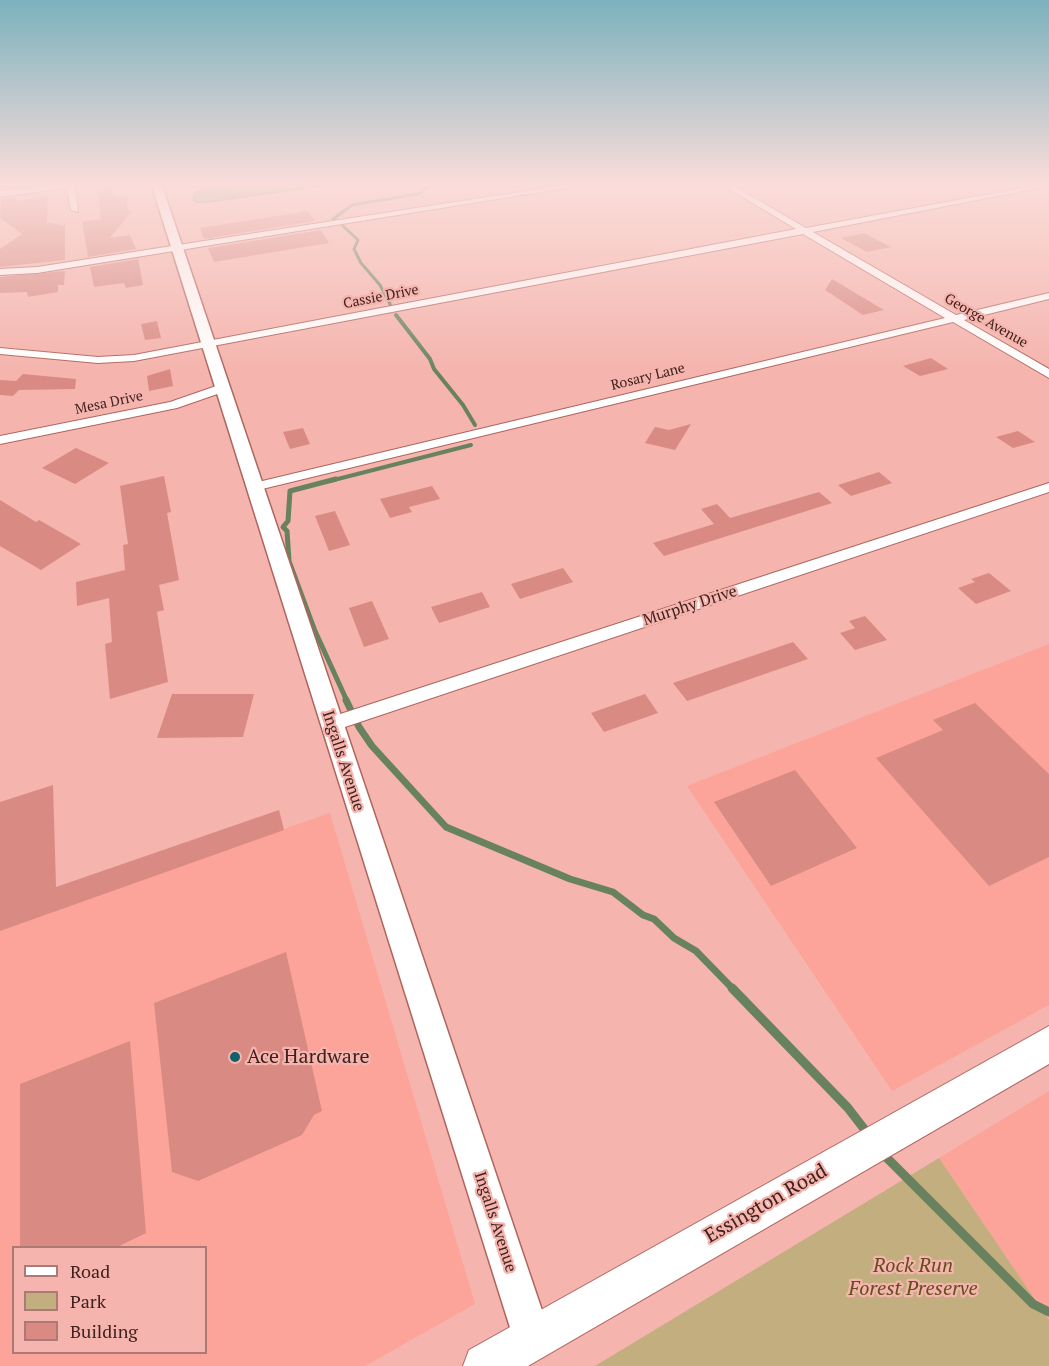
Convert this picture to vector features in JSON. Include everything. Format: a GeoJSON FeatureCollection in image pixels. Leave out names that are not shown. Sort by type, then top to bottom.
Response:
{"type":"FeatureCollection","features":[{"type":"Feature","properties":{"kind":"main road","name":"Essington Road"},"geometry":{"type":"LineString","coordinates":[[485,1366],[532,1337],[1049,1044]]}},
{"type":"Feature","properties":{"kind":"street"},"geometry":{"type":"LineString","coordinates":[[0,272],[37,270],[190,247]]}},
{"type":"Feature","properties":{"kind":"street","name":"Cassie Drive"},"geometry":{"type":"LineString","coordinates":[[0,351],[98,360],[134,358],[722,247]]}},
{"type":"Feature","properties":{"kind":"street","name":"George Avenue"},"geometry":{"type":"LineString","coordinates":[[832,247],[1049,374]]}},
{"type":"Feature","properties":{"kind":"street","name":"Ingalls Avenue"},"geometry":{"type":"LineString","coordinates":[[176,249],[532,1337]]}},
{"type":"Feature","properties":{"kind":"street","name":"Rosary Lane"},"geometry":{"type":"LineString","coordinates":[[254,487],[1049,296]]}},
{"type":"Feature","properties":{"kind":"street","name":"Mesa Drive"},"geometry":{"type":"LineString","coordinates":[[0,440],[164,407],[222,388]]}},
{"type":"Feature","properties":{"kind":"street","name":"Murphy Drive"},"geometry":{"type":"LineString","coordinates":[[332,724],[1049,487]]}},
{"type":"Feature","properties":{"kind":"shaded area"},"geometry":{"type":"Polygon","coordinates":[[[1049,644],[1049,1005],[892,1091],[687,786],[1049,644]]]}},
{"type":"Feature","properties":{"kind":"shaded area"},"geometry":{"type":"Polygon","coordinates":[[[330,813],[475,1304],[365,1366],[0,1366],[0,928],[330,813]]]}},
{"type":"Feature","properties":{"kind":"shaded area"},"geometry":{"type":"Polygon","coordinates":[[[1049,1091],[1049,1320],[939,1158],[1049,1091]]]}},
{"type":"Feature","properties":{"kind":"green space","name":"Rock Run Forest Preserve"},"geometry":{"type":"Polygon","coordinates":[[[939,1158],[1049,1320],[1049,1366],[595,1366],[939,1158]]]}},
{"type":"Feature","properties":{"kind":"building"},"geometry":{"type":"Polygon","coordinates":[[[3,247],[65,247],[65,260],[0,267],[0,249],[3,247]]]}},
{"type":"Feature","properties":{"kind":"building"},"geometry":{"type":"Polygon","coordinates":[[[86,247],[135,247],[136,249],[88,257],[86,247]]]}},
{"type":"Feature","properties":{"kind":"building"},"geometry":{"type":"Polygon","coordinates":[[[216,247],[306,247],[214,262],[208,248],[216,247]]]}},
{"type":"Feature","properties":{"kind":"building"},"geometry":{"type":"Polygon","coordinates":[[[857,247],[891,247],[867,252],[857,247]]]}},
{"type":"Feature","properties":{"kind":"building"},"geometry":{"type":"Polygon","coordinates":[[[138,259],[143,285],[126,288],[124,283],[94,287],[90,267],[138,259]]]}},
{"type":"Feature","properties":{"kind":"building"},"geometry":{"type":"Polygon","coordinates":[[[65,271],[64,285],[58,285],[58,292],[28,297],[27,292],[0,293],[0,277],[65,271]]]}},
{"type":"Feature","properties":{"kind":"building"},"geometry":{"type":"Polygon","coordinates":[[[832,279],[884,310],[863,315],[825,290],[832,279]]]}},
{"type":"Feature","properties":{"kind":"building"},"geometry":{"type":"Polygon","coordinates":[[[157,321],[161,338],[145,340],[141,324],[157,321]]]}},
{"type":"Feature","properties":{"kind":"building"},"geometry":{"type":"Polygon","coordinates":[[[931,358],[948,369],[920,376],[903,366],[931,358]]]}},
{"type":"Feature","properties":{"kind":"building"},"geometry":{"type":"Polygon","coordinates":[[[170,369],[173,386],[149,391],[147,376],[170,369]]]}},
{"type":"Feature","properties":{"kind":"building"},"geometry":{"type":"Polygon","coordinates":[[[23,374],[76,379],[75,389],[19,390],[13,396],[0,395],[0,380],[16,381],[23,374]]]}},
{"type":"Feature","properties":{"kind":"building"},"geometry":{"type":"Polygon","coordinates":[[[691,424],[675,450],[645,443],[655,427],[669,430],[691,424]]]}},
{"type":"Feature","properties":{"kind":"building"},"geometry":{"type":"Polygon","coordinates":[[[303,428],[310,444],[290,449],[283,432],[303,428]]]}},
{"type":"Feature","properties":{"kind":"building"},"geometry":{"type":"Polygon","coordinates":[[[1018,431],[1035,442],[1013,448],[996,437],[1018,431]]]}},
{"type":"Feature","properties":{"kind":"building"},"geometry":{"type":"Polygon","coordinates":[[[76,448],[109,463],[75,484],[42,468],[76,448]]]}},
{"type":"Feature","properties":{"kind":"building"},"geometry":{"type":"Polygon","coordinates":[[[879,472],[892,483],[851,496],[838,485],[879,472]]]}},
{"type":"Feature","properties":{"kind":"building"},"geometry":{"type":"Polygon","coordinates":[[[164,476],[171,512],[167,513],[179,580],[159,585],[164,610],[157,612],[168,682],[110,699],[105,644],[112,642],[109,598],[77,606],[76,582],[125,570],[123,545],[128,544],[120,486],[164,476]]]}},
{"type":"Feature","properties":{"kind":"building"},"geometry":{"type":"Polygon","coordinates":[[[432,486],[440,499],[409,507],[412,512],[390,518],[380,499],[432,486]]]}},
{"type":"Feature","properties":{"kind":"building"},"geometry":{"type":"Polygon","coordinates":[[[819,492],[832,503],[664,556],[653,543],[714,524],[701,509],[717,504],[730,518],[819,492]]]}},
{"type":"Feature","properties":{"kind":"building"},"geometry":{"type":"Polygon","coordinates":[[[0,500],[36,522],[39,520],[81,544],[41,570],[0,546],[0,500]]]}},
{"type":"Feature","properties":{"kind":"building"},"geometry":{"type":"Polygon","coordinates":[[[335,511],[350,545],[329,551],[315,516],[335,511]]]}},
{"type":"Feature","properties":{"kind":"building"},"geometry":{"type":"Polygon","coordinates":[[[563,568],[573,582],[520,599],[511,584],[563,568]]]}},
{"type":"Feature","properties":{"kind":"building"},"geometry":{"type":"Polygon","coordinates":[[[989,573],[1011,591],[976,604],[958,588],[975,582],[971,579],[989,573]]]}},
{"type":"Feature","properties":{"kind":"building"},"geometry":{"type":"Polygon","coordinates":[[[482,592],[490,607],[439,623],[431,607],[482,592]]]}},
{"type":"Feature","properties":{"kind":"building"},"geometry":{"type":"Polygon","coordinates":[[[372,601],[389,639],[364,647],[349,608],[372,601]]]}},
{"type":"Feature","properties":{"kind":"building"},"geometry":{"type":"Polygon","coordinates":[[[865,616],[887,640],[855,650],[840,633],[855,628],[849,621],[865,616]]]}},
{"type":"Feature","properties":{"kind":"building"},"geometry":{"type":"Polygon","coordinates":[[[793,642],[808,659],[687,701],[673,683],[793,642]]]}},
{"type":"Feature","properties":{"kind":"building"},"geometry":{"type":"Polygon","coordinates":[[[172,694],[254,694],[243,737],[157,738],[172,694]]]}},
{"type":"Feature","properties":{"kind":"building"},"geometry":{"type":"Polygon","coordinates":[[[645,694],[658,713],[604,732],[591,713],[645,694]]]}},
{"type":"Feature","properties":{"kind":"building"},"geometry":{"type":"Polygon","coordinates":[[[975,703],[1049,774],[1049,857],[989,886],[876,758],[943,730],[933,720],[975,703]]]}},
{"type":"Feature","properties":{"kind":"building"},"geometry":{"type":"Polygon","coordinates":[[[795,770],[857,848],[771,886],[714,802],[795,770]]]}},
{"type":"Feature","properties":{"kind":"building"},"geometry":{"type":"Polygon","coordinates":[[[53,785],[56,887],[279,810],[284,830],[0,931],[0,802],[53,785]]]}},
{"type":"Feature","properties":{"kind":"building","name":"Ace Hardware"},"geometry":{"type":"Polygon","coordinates":[[[286,952],[322,1111],[314,1115],[302,1135],[198,1181],[172,1172],[154,1003],[286,952]]]}},
{"type":"Feature","properties":{"kind":"building"},"geometry":{"type":"Polygon","coordinates":[[[130,1041],[146,1233],[119,1246],[20,1246],[20,1084],[130,1041]]]}},
{"type":"Feature","properties":{"kind":"waterway"},"geometry":{"type":"LineString","coordinates":[[355,247],[361,263],[380,285],[391,306]]}},
{"type":"Feature","properties":{"kind":"waterway"},"geometry":{"type":"LineString","coordinates":[[396,315],[430,359],[434,369],[463,405],[475,425]]}},
{"type":"Feature","properties":{"kind":"waterway"},"geometry":{"type":"LineString","coordinates":[[330,481],[471,445]]}},
{"type":"Feature","properties":{"kind":"waterway"},"geometry":{"type":"LineString","coordinates":[[336,479],[290,491],[288,521],[283,527],[287,531],[289,561],[315,631],[347,701]]}},
{"type":"Feature","properties":{"kind":"waterway"},"geometry":{"type":"LineString","coordinates":[[346,700],[359,727],[372,746],[446,827],[570,879],[613,892],[643,915],[654,919],[674,938],[696,951],[733,989]]}},
{"type":"Feature","properties":{"kind":"waterway"},"geometry":{"type":"LineString","coordinates":[[732,988],[848,1108],[868,1134]]}},
{"type":"Feature","properties":{"kind":"waterway"},"geometry":{"type":"LineString","coordinates":[[883,1154],[1033,1304],[1049,1312]]}},
{"type":"Feature","properties":{"kind":"place","name":"Ace Hardware"},"geometry":{"type":"Point","coordinates":[235,1057]}}]}
